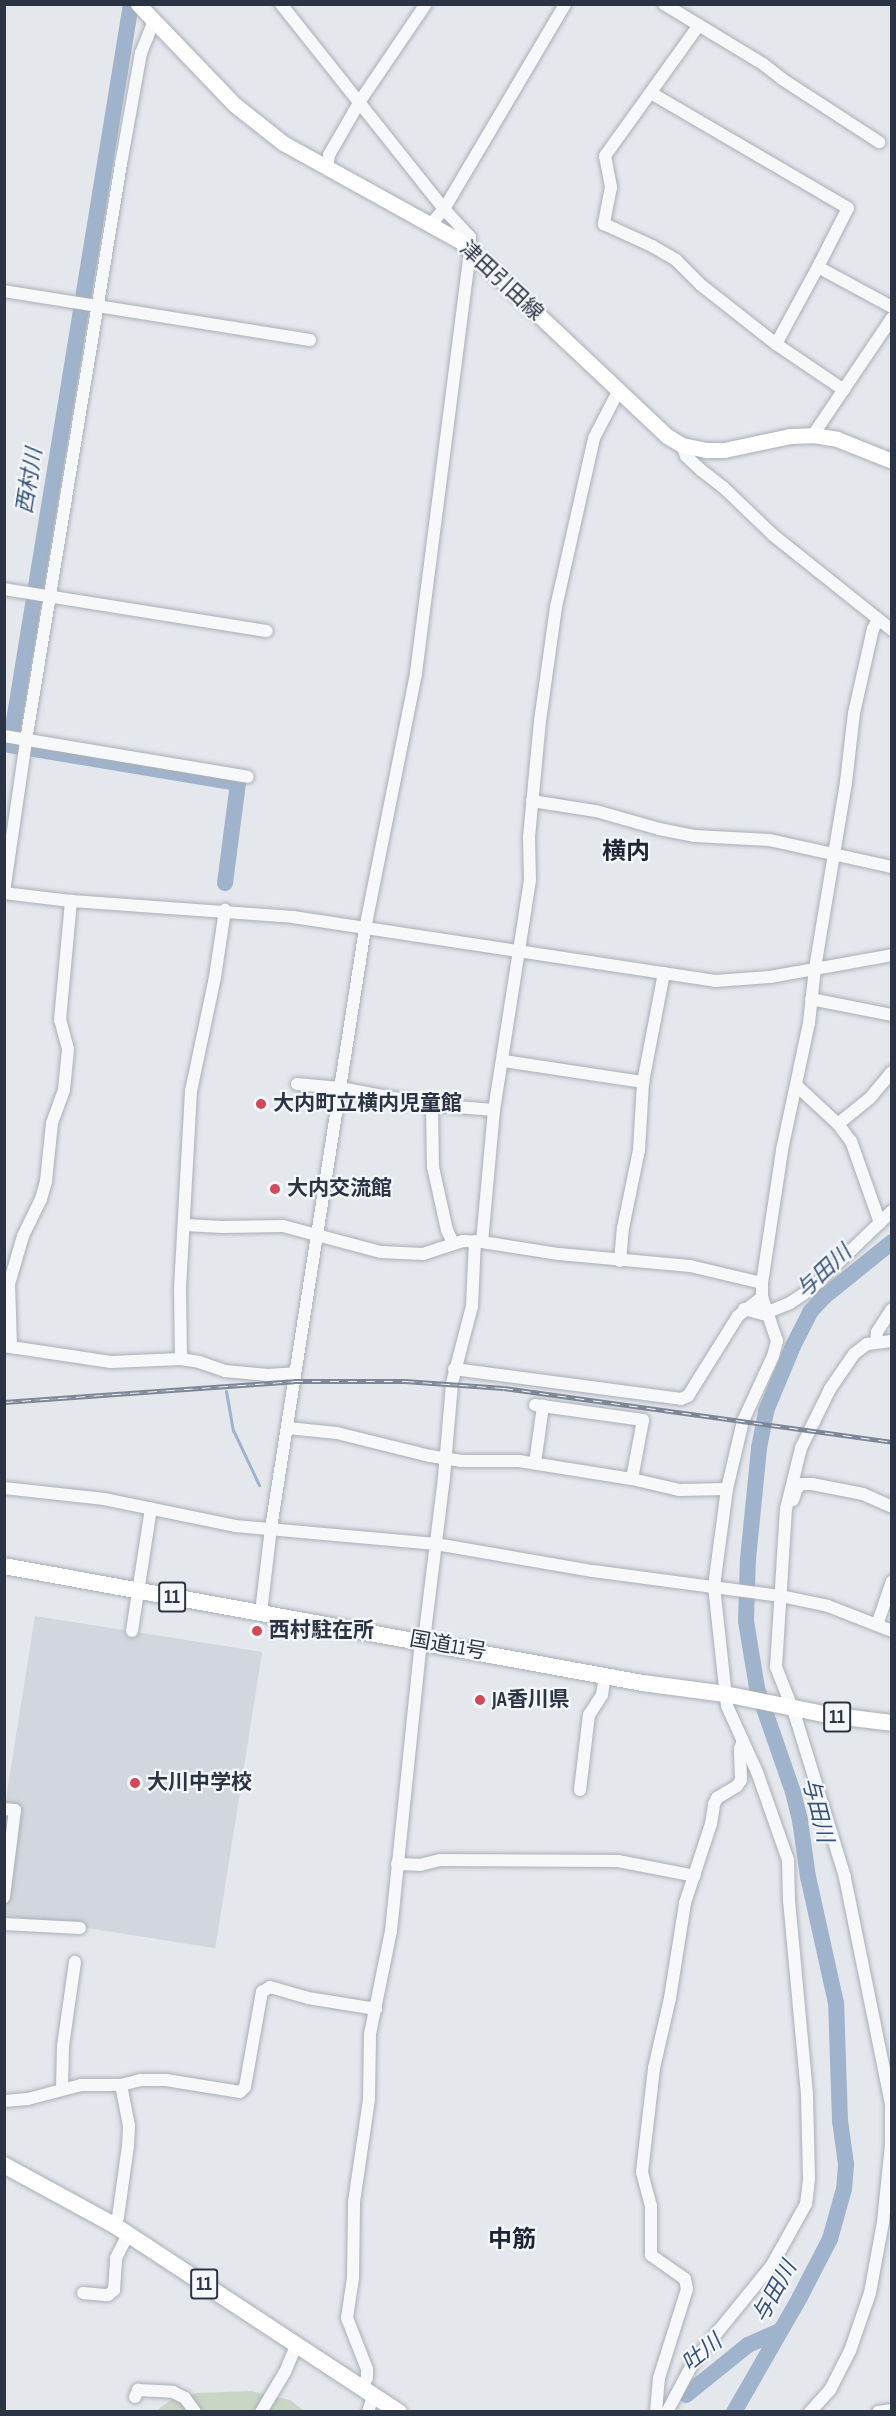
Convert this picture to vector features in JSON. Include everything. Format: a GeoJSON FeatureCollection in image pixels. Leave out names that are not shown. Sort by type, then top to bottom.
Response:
{"type":"FeatureCollection","features":[{"type":"Feature","properties":{"kind":"highway","name":"国道11号"},"geometry":{"type":"LineString","coordinates":[[4,1566],[828,1715],[891,1723]]}},
{"type":"Feature","properties":{"kind":"highway","name":"11"},"geometry":{"type":"LineString","coordinates":[[4,2164],[121,2229],[399,2412]]}},
{"type":"Feature","properties":{"kind":"main road","name":"津田引田線"},"geometry":{"type":"LineString","coordinates":[[140,5],[235,105],[283,143],[431,224],[470,250],[667,436],[682,445],[706,450],[724,450],[790,436],[813,435],[837,439],[891,461]]}},
{"type":"Feature","properties":{"kind":"street"},"geometry":{"type":"LineString","coordinates":[[261,1612],[271,1528],[365,929],[416,673],[470,250],[470,237],[444,209],[360,101],[280,4]]}},
{"type":"Feature","properties":{"kind":"street"},"geometry":{"type":"LineString","coordinates":[[327,168],[329,155],[360,101],[426,4]]}},
{"type":"Feature","properties":{"kind":"street"},"geometry":{"type":"LineString","coordinates":[[431,224],[444,209],[565,4]]}},
{"type":"Feature","properties":{"kind":"street"},"geometry":{"type":"LineString","coordinates":[[664,4],[763,64],[782,79],[879,142]]}},
{"type":"Feature","properties":{"kind":"street"},"geometry":{"type":"LineString","coordinates":[[153,21],[141,53],[26,741],[4,892],[71,901],[225,910],[293,917],[724,981],[770,977],[891,955]]}},
{"type":"Feature","properties":{"kind":"street"},"geometry":{"type":"LineString","coordinates":[[699,25],[605,156],[611,188],[604,224],[676,260],[701,285],[776,344],[844,390]]}},
{"type":"Feature","properties":{"kind":"street"},"geometry":{"type":"LineString","coordinates":[[651,93],[848,208],[776,344]]}},
{"type":"Feature","properties":{"kind":"street"},"geometry":{"type":"LineString","coordinates":[[818,267],[891,307]]}},
{"type":"Feature","properties":{"kind":"street"},"geometry":{"type":"LineString","coordinates":[[4,291],[310,340]]}},
{"type":"Feature","properties":{"kind":"street"},"geometry":{"type":"LineString","coordinates":[[813,435],[891,318]]}},
{"type":"Feature","properties":{"kind":"street"},"geometry":{"type":"LineString","coordinates":[[368,2412],[367,2369],[347,2318],[353,2278],[354,2202],[367,2123],[369,2048],[390,1931],[436,1544],[454,1369],[463,1349],[471,1306],[494,1110],[504,1061],[530,880],[532,801],[540,721],[556,608],[594,438],[619,390]]}},
{"type":"Feature","properties":{"kind":"street"},"geometry":{"type":"LineString","coordinates":[[682,445],[686,456],[781,541],[891,630]]}},
{"type":"Feature","properties":{"kind":"street"},"geometry":{"type":"LineString","coordinates":[[4,589],[267,632]]}},
{"type":"Feature","properties":{"kind":"street"},"geometry":{"type":"LineString","coordinates":[[667,2412],[694,2361],[772,2265],[806,2204],[809,2178],[807,2094],[789,1901],[788,1860],[757,1772],[742,1740],[732,1696],[718,1586],[727,1489],[747,1407],[773,1356],[777,1341],[762,1297],[762,1283],[782,1150],[809,1023],[814,968],[854,713],[873,629],[878,619]]}},
{"type":"Feature","properties":{"kind":"street"},"geometry":{"type":"LineString","coordinates":[[4,736],[248,777]]}},
{"type":"Feature","properties":{"kind":"street"},"geometry":{"type":"LineString","coordinates":[[532,801],[596,811],[686,834],[769,840],[891,867]]}},
{"type":"Feature","properties":{"kind":"street"},"geometry":{"type":"LineString","coordinates":[[71,901],[60,1020],[68,1049],[64,1090],[52,1123],[46,1181],[41,1199],[23,1236],[9,1284],[8,1346],[111,1362],[181,1359],[199,1362],[225,1371],[268,1375],[295,1373]]}},
{"type":"Feature","properties":{"kind":"street"},"geometry":{"type":"LineString","coordinates":[[181,1359],[180,1288],[191,1091],[215,977],[225,910]]}},
{"type":"Feature","properties":{"kind":"street"},"geometry":{"type":"LineString","coordinates":[[620,1261],[623,1227],[639,1150],[643,1082],[664,973]]}},
{"type":"Feature","properties":{"kind":"street"},"geometry":{"type":"LineString","coordinates":[[811,999],[891,1015]]}},
{"type":"Feature","properties":{"kind":"street"},"geometry":{"type":"LineString","coordinates":[[504,1061],[643,1082]]}},
{"type":"Feature","properties":{"kind":"street"},"geometry":{"type":"LineString","coordinates":[[838,1124],[870,1098],[891,1072]]}},
{"type":"Feature","properties":{"kind":"street"},"geometry":{"type":"LineString","coordinates":[[297,1084],[340,1088],[432,1105],[494,1110]]}},
{"type":"Feature","properties":{"kind":"street"},"geometry":{"type":"LineString","coordinates":[[797,1086],[838,1124],[850,1141],[860,1163],[880,1223]]}},
{"type":"Feature","properties":{"kind":"street"},"geometry":{"type":"LineString","coordinates":[[432,1105],[433,1167],[447,1230],[453,1243]]}},
{"type":"Feature","properties":{"kind":"street"},"geometry":{"type":"LineString","coordinates":[[744,1310],[763,1314],[790,1303],[812,1288],[891,1211]]}},
{"type":"Feature","properties":{"kind":"street"},"geometry":{"type":"LineString","coordinates":[[185,1225],[283,1226],[381,1252],[423,1254],[453,1243],[478,1242],[620,1261],[644,1260],[690,1266],[762,1283]]}},
{"type":"Feature","properties":{"kind":"street"},"geometry":{"type":"LineString","coordinates":[[454,1369],[681,1399],[688,1396],[744,1310],[762,1297]]}},
{"type":"Feature","properties":{"kind":"street"},"geometry":{"type":"LineString","coordinates":[[876,1342],[877,1332],[891,1309]]}},
{"type":"Feature","properties":{"kind":"street"},"geometry":{"type":"LineString","coordinates":[[810,2412],[830,2390],[850,2351],[870,2293],[883,2222],[891,2144],[891,2104],[845,1877],[776,1667],[779,1595],[786,1509],[801,1448],[830,1389],[854,1354],[867,1344],[891,1341]]}},
{"type":"Feature","properties":{"kind":"street"},"geometry":{"type":"LineString","coordinates":[[535,1463],[539,1406],[643,1420],[632,1479]]}},
{"type":"Feature","properties":{"kind":"street"},"geometry":{"type":"LineString","coordinates":[[288,1428],[337,1433],[445,1459],[535,1463],[632,1479],[679,1490],[727,1489]]}},
{"type":"Feature","properties":{"kind":"street"},"geometry":{"type":"LineString","coordinates":[[786,1509],[792,1504],[797,1488],[802,1484],[863,1494],[891,1507]]}},
{"type":"Feature","properties":{"kind":"street"},"geometry":{"type":"LineString","coordinates":[[4,1488],[58,1492],[151,1508],[225,1525],[436,1544],[593,1571],[779,1595],[828,1606],[891,1631]]}},
{"type":"Feature","properties":{"kind":"street"},"geometry":{"type":"LineString","coordinates":[[132,1631],[151,1508]]}},
{"type":"Feature","properties":{"kind":"street"},"geometry":{"type":"LineString","coordinates":[[877,1625],[891,1581]]}},
{"type":"Feature","properties":{"kind":"street"},"geometry":{"type":"LineString","coordinates":[[580,1790],[589,1715],[602,1695],[605,1675]]}},
{"type":"Feature","properties":{"kind":"street"},"geometry":{"type":"LineString","coordinates":[[656,2412],[659,2378],[687,2289],[685,2279],[651,2255],[651,2206],[642,2172],[654,2068],[670,1998],[685,1903],[695,1876],[714,1804],[717,1798],[737,1786],[741,1780],[742,1740]]}},
{"type":"Feature","properties":{"kind":"street"},"geometry":{"type":"LineString","coordinates":[[4,1809],[15,1810],[4,1897]]}},
{"type":"Feature","properties":{"kind":"street"},"geometry":{"type":"LineString","coordinates":[[397,1864],[420,1865],[440,1860],[608,1860],[695,1876]]}},
{"type":"Feature","properties":{"kind":"street"},"geometry":{"type":"LineString","coordinates":[[4,1924],[80,1928]]}},
{"type":"Feature","properties":{"kind":"street"},"geometry":{"type":"LineString","coordinates":[[62,2088],[63,2046],[75,1962]]}},
{"type":"Feature","properties":{"kind":"street"},"geometry":{"type":"LineString","coordinates":[[4,2101],[28,2099],[62,2088],[81,2085],[121,2085],[141,2080],[166,2080],[240,2092],[245,2087],[262,1992],[270,1987],[308,1998],[376,2009]]}},
{"type":"Feature","properties":{"kind":"street"},"geometry":{"type":"LineString","coordinates":[[83,2293],[108,2295],[114,2290],[121,2229],[118,2217],[129,2126],[121,2085]]}},
{"type":"Feature","properties":{"kind":"street"},"geometry":{"type":"LineString","coordinates":[[261,2412],[285,2372],[297,2344]]}},
{"type":"Feature","properties":{"kind":"street"},"geometry":{"type":"LineString","coordinates":[[135,2397],[138,2390],[172,2392],[185,2398],[195,2412]]}},
{"type":"Feature","properties":{"kind":"street"},"geometry":{"type":"LineString","coordinates":[[878,2412],[891,2410]]}},
{"type":"Feature","properties":{"kind":"shaded area","name":"大川中学校"},"geometry":{"type":"Polygon","coordinates":[[[35,1616],[262,1652],[215,1948],[4,1915],[4,1812],[35,1616]]]}},
{"type":"Feature","properties":{"kind":"green space"},"geometry":{"type":"Polygon","coordinates":[[[251,2391],[290,2400],[304,2411],[155,2412],[169,2401],[197,2393],[251,2391]]]}},
{"type":"Feature","properties":{"kind":"waterway","name":"西村川"},"geometry":{"type":"LineString","coordinates":[[131,4],[10,745],[238,783],[225,883]]}},
{"type":"Feature","properties":{"kind":"waterway","name":"与田川"},"geometry":{"type":"LineString","coordinates":[[734,2412],[800,2297],[830,2239],[844,2189],[846,2164],[840,2121],[836,2003],[808,1877],[800,1820],[793,1792],[757,1688],[746,1621],[748,1559],[759,1448],[766,1411],[810,1312],[825,1296],[892,1242]]}},
{"type":"Feature","properties":{"kind":"waterway"},"geometry":{"type":"LineString","coordinates":[[226,1391],[233,1430],[259,1485]]}},
{"type":"Feature","properties":{"kind":"waterway","name":"吐川"},"geometry":{"type":"LineString","coordinates":[[686,2395],[748,2345],[780,2331]]}},
{"type":"Feature","properties":{"kind":"railway"},"geometry":{"type":"LineString","coordinates":[[4,1402],[294,1381],[405,1381],[504,1388],[892,1442]]}},
{"type":"Feature","properties":{"kind":"place","name":"大内町立横内児童館"},"geometry":{"type":"Point","coordinates":[261,1104]}},
{"type":"Feature","properties":{"kind":"place","name":"大内交流館"},"geometry":{"type":"Point","coordinates":[275,1189]}},
{"type":"Feature","properties":{"kind":"place","name":"西村駐在所"},"geometry":{"type":"Point","coordinates":[257,1631]}},
{"type":"Feature","properties":{"kind":"place","name":"JA香川県"},"geometry":{"type":"Point","coordinates":[480,1700]}},
{"type":"Feature","properties":{"kind":"place","name":"大川中学校"},"geometry":{"type":"Point","coordinates":[135,1783]}},
{"type":"Feature","properties":{"kind":"district","name":"横内"},"geometry":{"type":"Point","coordinates":[626,852]}},
{"type":"Feature","properties":{"kind":"district","name":"中筋"},"geometry":{"type":"Point","coordinates":[512,2240]}}]}
